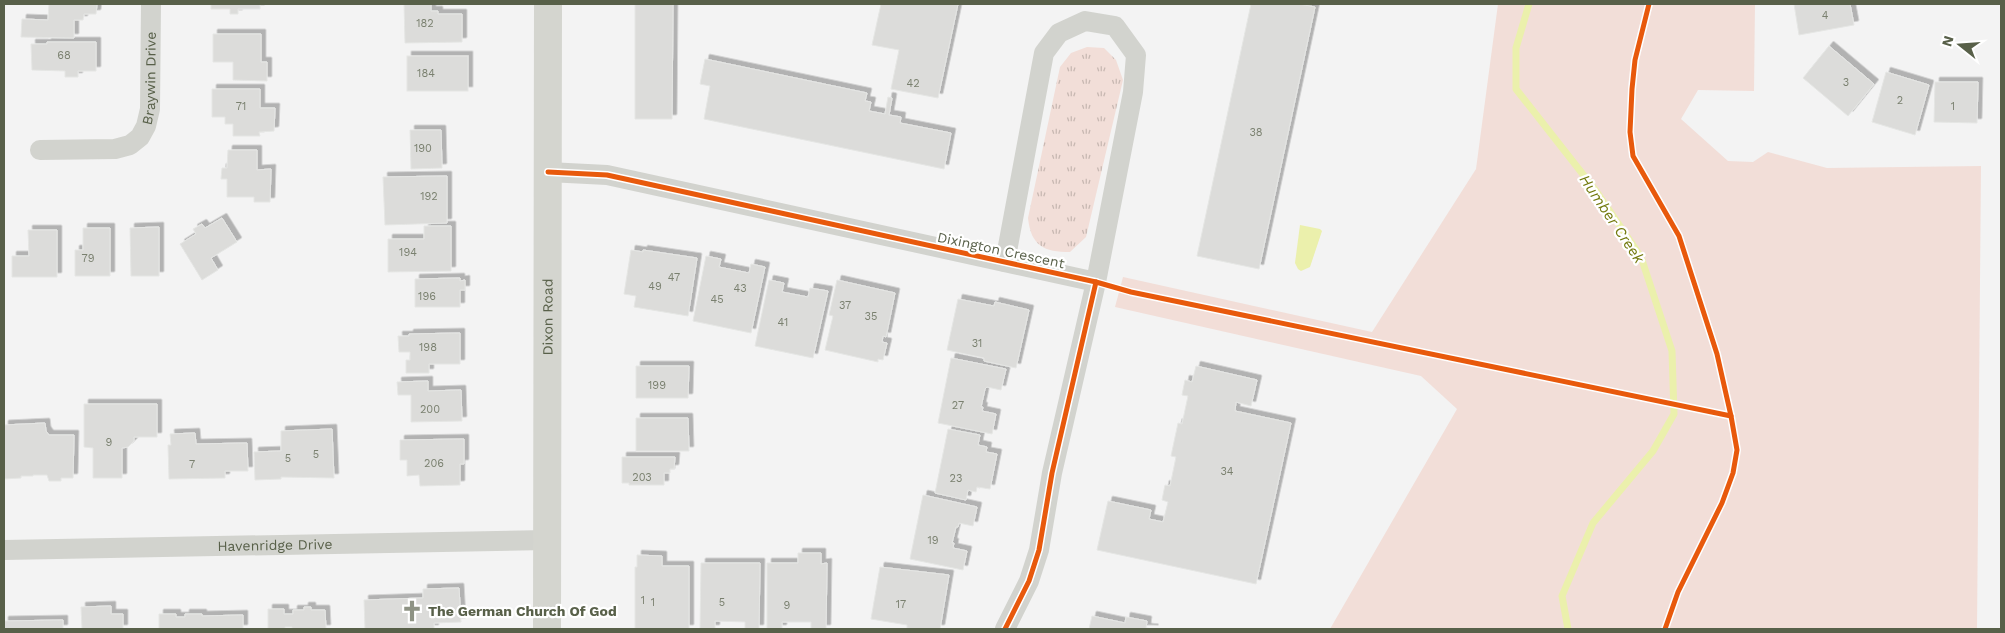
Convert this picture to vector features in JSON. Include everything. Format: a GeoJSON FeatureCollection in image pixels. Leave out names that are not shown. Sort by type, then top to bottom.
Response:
{"type":"FeatureCollection","features":[{"type":"Feature","properties":{"kind":"main road","name":"Dixon Road"},"geometry":{"type":"LineString","coordinates":[[547,629],[548,4]]}},
{"type":"Feature","properties":{"kind":"street","name":"Braywin Drive"},"geometry":{"type":"LineString","coordinates":[[40,150],[115,149],[130,145],[140,137],[146,126],[150,109],[151,4]]}},
{"type":"Feature","properties":{"kind":"street","name":"Dixington Crescent"},"geometry":{"type":"LineString","coordinates":[[1005,262],[1044,52],[1058,33],[1084,21],[1115,26],[1136,55],[1133,92],[1096,282],[1052,473],[1039,550],[1029,581],[1005,629]]}},
{"type":"Feature","properties":{"kind":"street","name":"Dixington Crescent"},"geometry":{"type":"LineString","coordinates":[[548,172],[607,175],[1096,282]]}},
{"type":"Feature","properties":{"kind":"street","name":"Havenridge Drive"},"geometry":{"type":"LineString","coordinates":[[4,550],[547,540]]}},
{"type":"Feature","properties":{"kind":"green space"},"geometry":{"type":"Polygon","coordinates":[[[1498,4],[1755,4],[1754,91],[1698,90],[1681,119],[1728,161],[1753,162],[1768,152],[1827,168],[1981,166],[1977,629],[1330,629],[1457,409],[1421,376],[1115,307],[1123,277],[1372,332],[1476,169],[1498,4]]]}},
{"type":"Feature","properties":{"kind":"green space"},"geometry":{"type":"Polygon","coordinates":[[[1087,47],[1104,48],[1116,60],[1123,80],[1086,237],[1070,252],[1053,251],[1040,246],[1036,241],[1032,235],[1028,218],[1060,67],[1071,53],[1087,47]]]}},
{"type":"Feature","properties":{"kind":"shaded area"},"geometry":{"type":"Polygon","coordinates":[[[1300,225],[1322,231],[1310,267],[1301,271],[1295,263],[1300,225]]]}},
{"type":"Feature","properties":{"kind":"building"},"geometry":{"type":"Polygon","coordinates":[[[49,4],[97,4],[96,14],[84,14],[83,20],[74,20],[74,38],[21,37],[22,19],[48,20],[49,4]]]}},
{"type":"Feature","properties":{"kind":"building"},"geometry":{"type":"Polygon","coordinates":[[[211,4],[260,4],[260,9],[238,9],[238,14],[230,14],[230,9],[211,9],[211,4]]]}},
{"type":"Feature","properties":{"kind":"building"},"geometry":{"type":"Polygon","coordinates":[[[404,4],[431,4],[431,11],[438,11],[438,14],[462,14],[462,42],[405,43],[404,4]]]}},
{"type":"Feature","properties":{"kind":"building"},"geometry":{"type":"Polygon","coordinates":[[[635,4],[673,4],[672,119],[635,119],[635,4]]]}},
{"type":"Feature","properties":{"kind":"building"},"geometry":{"type":"Polygon","coordinates":[[[881,4],[958,4],[938,98],[891,89],[899,50],[872,45],[881,4]]]}},
{"type":"Feature","properties":{"kind":"building"},"geometry":{"type":"Polygon","coordinates":[[[1251,4],[1299,4],[1315,7],[1259,269],[1197,256],[1251,4]]]}},
{"type":"Feature","properties":{"kind":"building"},"geometry":{"type":"Polygon","coordinates":[[[1794,4],[1850,4],[1854,25],[1799,35],[1794,4]]]}},
{"type":"Feature","properties":{"kind":"building"},"geometry":{"type":"Polygon","coordinates":[[[213,34],[261,34],[261,62],[267,62],[267,81],[233,80],[233,62],[213,62],[213,34]]]}},
{"type":"Feature","properties":{"kind":"building"},"geometry":{"type":"Polygon","coordinates":[[[47,42],[96,42],[96,71],[78,71],[78,77],[65,77],[65,71],[32,70],[31,44],[47,44],[47,42]]]}},
{"type":"Feature","properties":{"kind":"building"},"geometry":{"type":"Polygon","coordinates":[[[1829,46],[1874,84],[1848,116],[1803,78],[1829,46]]]}},
{"type":"Feature","properties":{"kind":"building"},"geometry":{"type":"Polygon","coordinates":[[[407,56],[468,56],[468,91],[407,91],[407,56]]]}},
{"type":"Feature","properties":{"kind":"building"},"geometry":{"type":"Polygon","coordinates":[[[705,59],[867,93],[865,101],[871,102],[869,111],[885,114],[888,97],[892,98],[889,115],[901,117],[900,123],[951,133],[944,169],[704,119],[710,86],[700,84],[705,59]]]}},
{"type":"Feature","properties":{"kind":"building"},"geometry":{"type":"Polygon","coordinates":[[[1886,72],[1929,85],[1915,135],[1872,122],[1886,72]]]}},
{"type":"Feature","properties":{"kind":"building"},"geometry":{"type":"Polygon","coordinates":[[[1935,82],[1978,82],[1977,123],[1934,122],[1935,82]]]}},
{"type":"Feature","properties":{"kind":"building"},"geometry":{"type":"Polygon","coordinates":[[[212,89],[260,89],[260,108],[275,108],[274,131],[259,132],[260,136],[233,136],[233,124],[225,124],[225,117],[212,117],[212,89]]]}},
{"type":"Feature","properties":{"kind":"building"},"geometry":{"type":"Polygon","coordinates":[[[410,130],[441,130],[442,168],[411,169],[410,130]]]}},
{"type":"Feature","properties":{"kind":"building"},"geometry":{"type":"Polygon","coordinates":[[[228,150],[257,150],[257,170],[271,169],[270,202],[254,202],[254,197],[227,197],[227,179],[221,179],[222,168],[227,168],[228,150]]]}},
{"type":"Feature","properties":{"kind":"building"},"geometry":{"type":"Polygon","coordinates":[[[447,176],[447,223],[385,225],[383,177],[447,176]]]}},
{"type":"Feature","properties":{"kind":"building"},"geometry":{"type":"Polygon","coordinates":[[[222,218],[237,242],[211,258],[218,270],[202,280],[180,244],[196,234],[193,229],[202,224],[205,228],[222,218]]]}},
{"type":"Feature","properties":{"kind":"building"},"geometry":{"type":"Polygon","coordinates":[[[424,226],[451,226],[451,271],[388,272],[388,239],[424,239],[424,226]]]}},
{"type":"Feature","properties":{"kind":"building"},"geometry":{"type":"Polygon","coordinates":[[[159,227],[159,276],[131,276],[130,228],[159,227]]]}},
{"type":"Feature","properties":{"kind":"building"},"geometry":{"type":"Polygon","coordinates":[[[83,228],[110,228],[110,276],[75,276],[75,250],[83,250],[83,228]]]}},
{"type":"Feature","properties":{"kind":"building"},"geometry":{"type":"Polygon","coordinates":[[[28,230],[57,230],[57,277],[12,277],[12,256],[29,256],[28,230]]]}},
{"type":"Feature","properties":{"kind":"building"},"geometry":{"type":"Polygon","coordinates":[[[631,250],[697,258],[688,316],[634,307],[636,296],[624,294],[631,250]]]}},
{"type":"Feature","properties":{"kind":"building"},"geometry":{"type":"Polygon","coordinates":[[[706,256],[721,259],[719,267],[749,273],[751,264],[765,267],[751,333],[693,321],[706,256]]]}},
{"type":"Feature","properties":{"kind":"building"},"geometry":{"type":"Polygon","coordinates":[[[460,278],[460,281],[465,280],[465,290],[460,290],[460,307],[415,307],[415,279],[460,278]]]}},
{"type":"Feature","properties":{"kind":"building"},"geometry":{"type":"Polygon","coordinates":[[[769,280],[784,283],[782,292],[808,297],[810,288],[828,291],[813,358],[755,346],[769,280]]]}},
{"type":"Feature","properties":{"kind":"building"},"geometry":{"type":"Polygon","coordinates":[[[837,280],[895,293],[886,337],[883,336],[882,342],[887,343],[883,360],[878,359],[878,362],[825,350],[833,316],[829,315],[837,280]]]}},
{"type":"Feature","properties":{"kind":"building"},"geometry":{"type":"Polygon","coordinates":[[[958,299],[994,306],[995,302],[1029,310],[1016,368],[984,361],[984,358],[947,350],[958,299]]]}},
{"type":"Feature","properties":{"kind":"building"},"geometry":{"type":"Polygon","coordinates":[[[460,333],[460,364],[429,364],[429,373],[406,373],[406,360],[410,360],[410,352],[399,352],[398,336],[460,333]]]}},
{"type":"Feature","properties":{"kind":"building"},"geometry":{"type":"Polygon","coordinates":[[[951,358],[1006,369],[1001,390],[987,387],[981,407],[983,407],[982,411],[996,414],[992,434],[938,423],[951,358]]]}},
{"type":"Feature","properties":{"kind":"building"},"geometry":{"type":"Polygon","coordinates":[[[636,366],[689,366],[688,398],[636,398],[636,366]]]}},
{"type":"Feature","properties":{"kind":"building"},"geometry":{"type":"Polygon","coordinates":[[[1196,366],[1257,380],[1251,406],[1236,402],[1235,411],[1291,423],[1256,584],[1097,550],[1108,501],[1151,510],[1149,519],[1163,522],[1168,502],[1162,500],[1165,485],[1170,486],[1176,457],[1171,456],[1178,423],[1182,424],[1188,396],[1182,395],[1185,380],[1192,382],[1196,366]]]}},
{"type":"Feature","properties":{"kind":"building"},"geometry":{"type":"Polygon","coordinates":[[[428,381],[428,391],[461,390],[462,421],[411,422],[411,395],[398,395],[397,382],[428,381]]]}},
{"type":"Feature","properties":{"kind":"building"},"geometry":{"type":"Polygon","coordinates":[[[84,404],[157,404],[157,437],[134,437],[134,441],[128,447],[122,448],[122,478],[93,478],[93,448],[84,447],[84,404]]]}},
{"type":"Feature","properties":{"kind":"building"},"geometry":{"type":"Polygon","coordinates":[[[636,418],[688,418],[689,451],[636,451],[636,418]]]}},
{"type":"Feature","properties":{"kind":"building"},"geometry":{"type":"Polygon","coordinates":[[[45,423],[46,431],[49,435],[74,435],[73,478],[49,481],[47,475],[33,475],[4,479],[4,425],[45,423]]]}},
{"type":"Feature","properties":{"kind":"building"},"geometry":{"type":"Polygon","coordinates":[[[332,429],[334,478],[281,477],[281,479],[255,480],[254,452],[281,451],[281,431],[332,429]]]}},
{"type":"Feature","properties":{"kind":"building"},"geometry":{"type":"Polygon","coordinates":[[[948,429],[980,435],[978,445],[987,447],[986,452],[997,454],[990,489],[977,487],[976,492],[968,490],[966,500],[935,493],[948,429]]]}},
{"type":"Feature","properties":{"kind":"building"},"geometry":{"type":"Polygon","coordinates":[[[195,433],[196,444],[247,443],[248,471],[225,471],[225,478],[169,479],[168,445],[171,445],[170,434],[195,433]]]}},
{"type":"Feature","properties":{"kind":"building"},"geometry":{"type":"Polygon","coordinates":[[[464,439],[464,464],[460,464],[460,485],[420,486],[419,475],[407,476],[407,460],[400,460],[400,440],[464,439]]]}},
{"type":"Feature","properties":{"kind":"building"},"geometry":{"type":"Polygon","coordinates":[[[622,457],[675,457],[674,469],[670,469],[670,473],[664,473],[664,485],[629,485],[629,483],[622,483],[622,457]]]}},
{"type":"Feature","properties":{"kind":"building"},"geometry":{"type":"Polygon","coordinates":[[[923,495],[977,507],[973,526],[959,523],[958,527],[956,527],[952,543],[954,543],[953,548],[967,551],[963,570],[910,559],[923,495]]]}},
{"type":"Feature","properties":{"kind":"building"},"geometry":{"type":"Polygon","coordinates":[[[798,553],[821,553],[821,564],[827,563],[826,629],[811,629],[811,622],[782,622],[782,629],[767,629],[767,563],[798,563],[798,553]]]}},
{"type":"Feature","properties":{"kind":"building"},"geometry":{"type":"Polygon","coordinates":[[[637,555],[662,556],[662,566],[689,566],[689,629],[635,629],[635,567],[637,567],[637,555]]]}},
{"type":"Feature","properties":{"kind":"building"},"geometry":{"type":"Polygon","coordinates":[[[701,563],[760,563],[759,629],[745,629],[745,622],[715,621],[715,629],[700,629],[701,563]]]}},
{"type":"Feature","properties":{"kind":"building"},"geometry":{"type":"Polygon","coordinates":[[[880,567],[949,575],[940,629],[907,628],[907,625],[871,619],[880,567]]]}},
{"type":"Feature","properties":{"kind":"building","name":"The German Church Of God"},"geometry":{"type":"Polygon","coordinates":[[[459,588],[461,622],[434,623],[434,629],[365,629],[364,600],[423,598],[423,589],[459,588]]]}},
{"type":"Feature","properties":{"kind":"building"},"geometry":{"type":"Polygon","coordinates":[[[111,606],[111,614],[123,614],[123,629],[82,629],[81,607],[111,606]]]}},
{"type":"Feature","properties":{"kind":"building"},"geometry":{"type":"Polygon","coordinates":[[[304,607],[311,607],[311,610],[325,610],[326,629],[292,629],[292,627],[285,627],[285,629],[268,629],[268,609],[284,609],[284,614],[293,614],[293,610],[304,610],[304,607]]]}},
{"type":"Feature","properties":{"kind":"building"},"geometry":{"type":"Polygon","coordinates":[[[159,614],[176,614],[176,617],[185,617],[185,614],[202,614],[202,616],[243,615],[243,629],[159,629],[159,614]]]}},
{"type":"Feature","properties":{"kind":"building"},"geometry":{"type":"Polygon","coordinates":[[[1092,616],[1125,623],[1126,617],[1147,621],[1146,628],[1154,629],[1089,629],[1092,616]]]}},
{"type":"Feature","properties":{"kind":"building"},"geometry":{"type":"Polygon","coordinates":[[[63,620],[63,629],[4,629],[4,621],[63,620]]]}},
{"type":"Feature","properties":{"kind":"waterway","name":"Humber Creek"},"geometry":{"type":"LineString","coordinates":[[1529,4],[1516,48],[1516,89],[1596,191],[1641,257],[1672,351],[1674,414],[1653,451],[1593,523],[1562,596],[1568,629]]}},
{"type":"Feature","properties":{"kind":"cycle path"},"geometry":{"type":"LineString","coordinates":[[1649,4],[1635,60],[1630,132],[1633,156],[1679,236],[1717,354],[1737,450],[1733,473],[1722,503],[1678,592],[1665,629]]}},
{"type":"Feature","properties":{"kind":"cycle path"},"geometry":{"type":"LineString","coordinates":[[548,172],[607,175],[1096,282],[1052,473],[1039,550],[1029,581],[1005,629]]}},
{"type":"Feature","properties":{"kind":"cycle path"},"geometry":{"type":"LineString","coordinates":[[1096,282],[1131,292],[1731,416]]}},
{"type":"Feature","properties":{"kind":"place","name":"The German Church Of God"},"geometry":{"type":"Point","coordinates":[412,611]}}]}
